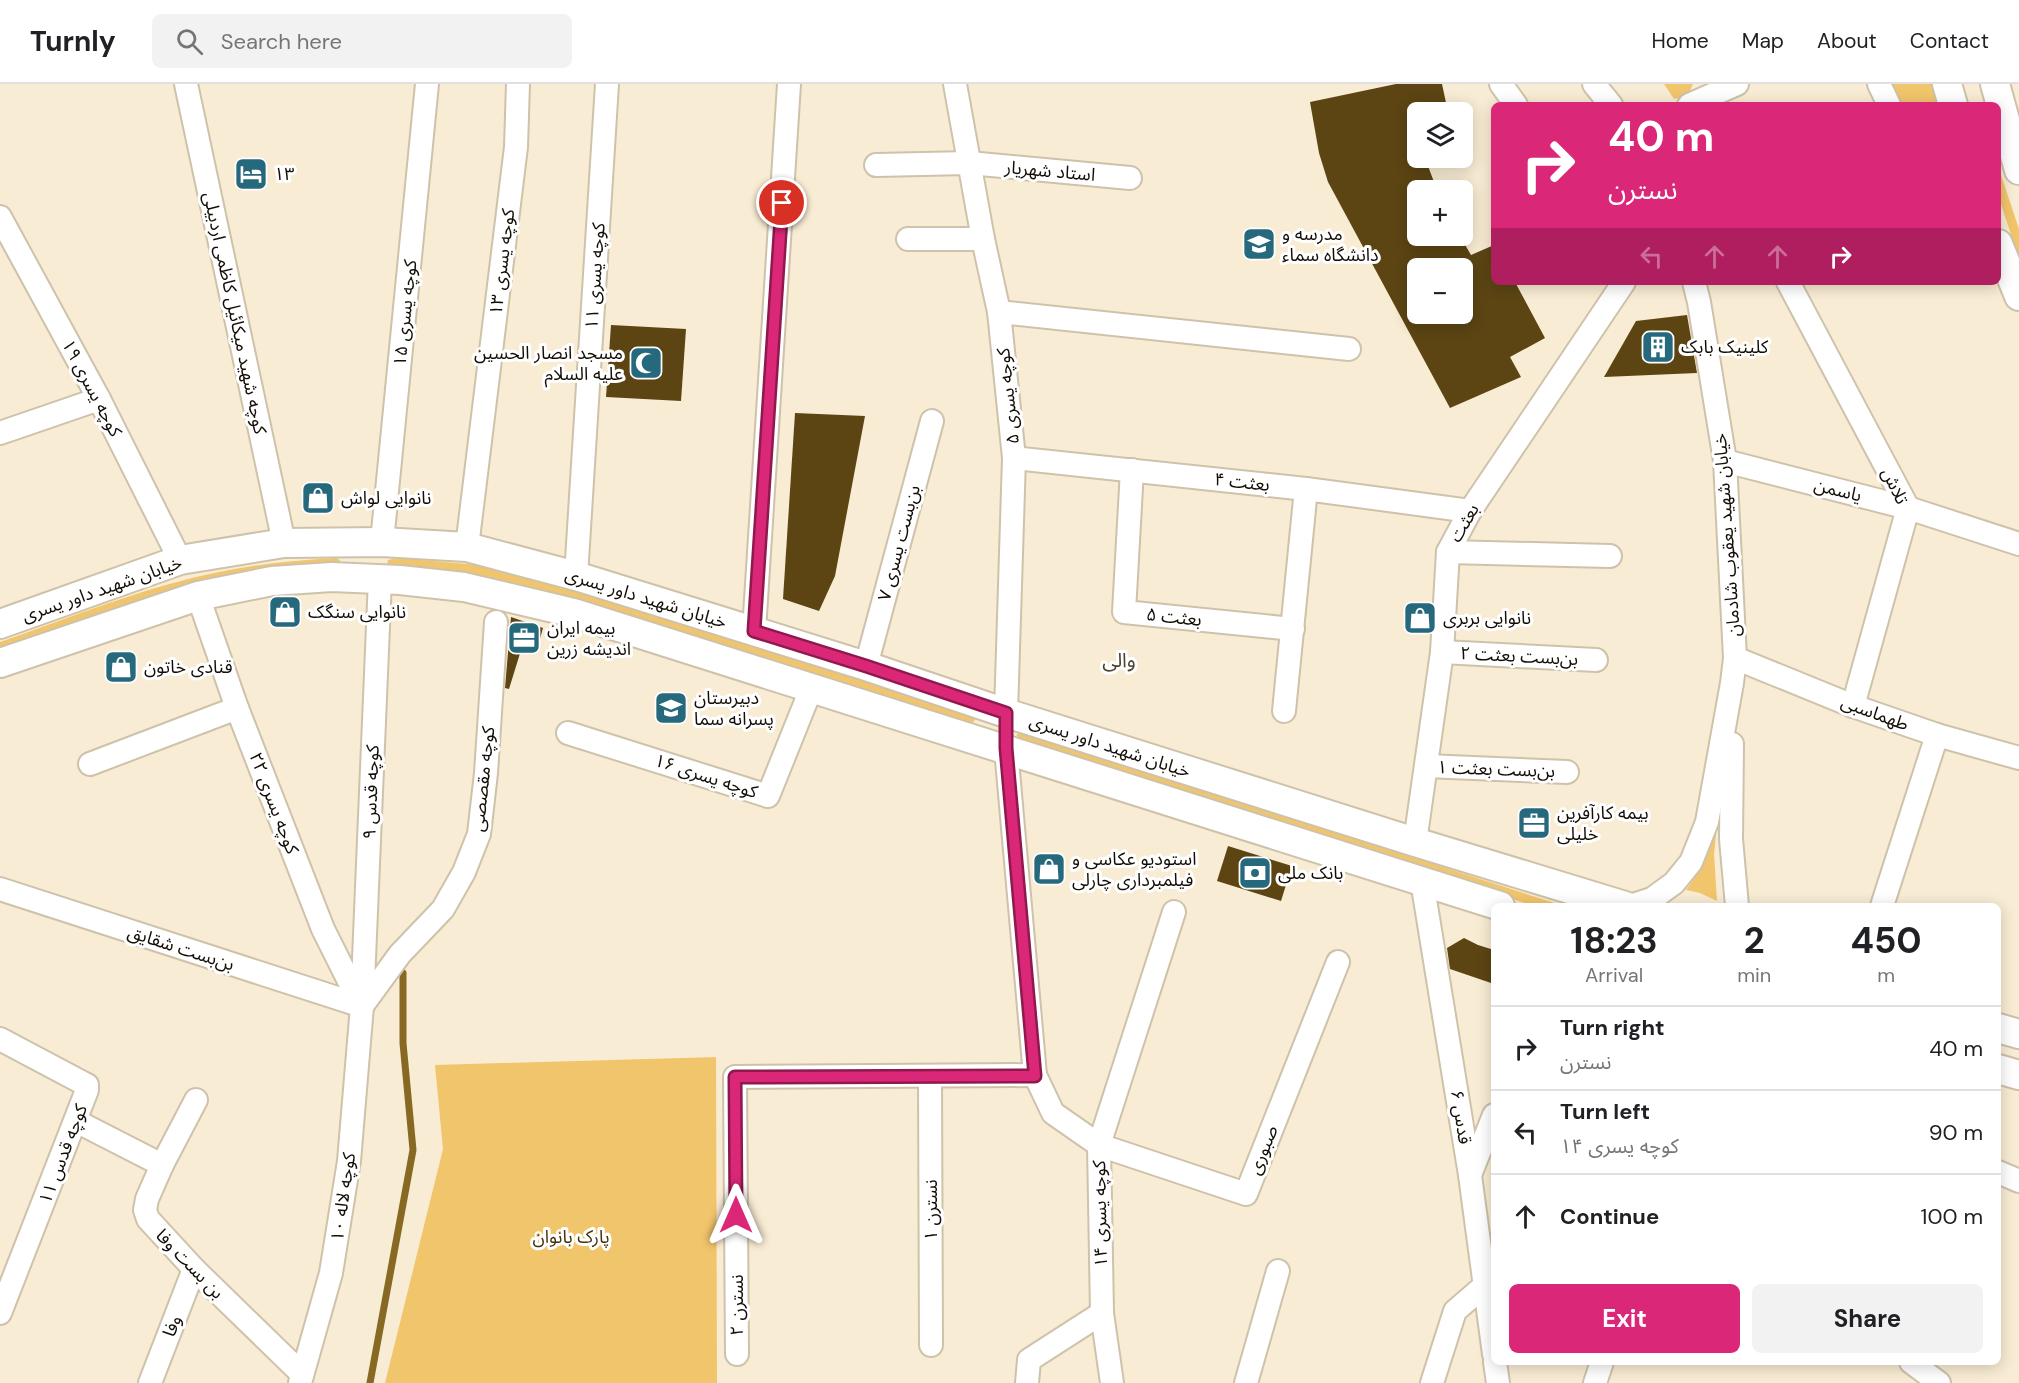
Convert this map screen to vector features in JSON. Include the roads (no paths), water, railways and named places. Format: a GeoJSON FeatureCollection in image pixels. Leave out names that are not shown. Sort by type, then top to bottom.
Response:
{"type":"FeatureCollection","features":[{"type":"Feature","properties":{"kind":"main road"},"geometry":{"type":"LineString","coordinates":[[1947,84],[1952,102]]}},
{"type":"Feature","properties":{"kind":"main road"},"geometry":{"type":"LineString","coordinates":[[1995,84],[2000,102]]}},
{"type":"Feature","properties":{"kind":"main road"},"geometry":{"type":"LineString","coordinates":[[2001,106],[2019,170]]}},
{"type":"Feature","properties":{"kind":"main road"},"geometry":{"type":"LineString","coordinates":[[2001,251],[2019,296]]}},
{"type":"Feature","properties":{"kind":"main road","name":"خیابان شهید داور یسری"},"geometry":{"type":"LineString","coordinates":[[0,624],[180,560],[284,543],[382,542],[467,547],[576,576],[754,631],[1415,842],[1617,903]]}},
{"type":"Feature","properties":{"kind":"main road"},"geometry":{"type":"LineString","coordinates":[[380,579],[382,542]]}},
{"type":"Feature","properties":{"kind":"main road","name":"خیابان شهید داور یسری"},"geometry":{"type":"LineString","coordinates":[[0,663],[198,596],[272,581],[332,577],[464,587],[574,613],[1491,903]]}},
{"type":"Feature","properties":{"kind":"main road"},"geometry":{"type":"LineString","coordinates":[[1006,713],[1006,748]]}},
{"type":"Feature","properties":{"kind":"main road"},"geometry":{"type":"LineString","coordinates":[[2001,1029],[2019,1034]]}},
{"type":"Feature","properties":{"kind":"main road"},"geometry":{"type":"LineString","coordinates":[[2001,1070],[2019,1075]]}},
{"type":"Feature","properties":{"kind":"street","name":"کوچه شهید میکائیل کاظمی اردبیلی"},"geometry":{"type":"LineString","coordinates":[[186,84],[284,543]]}},
{"type":"Feature","properties":{"kind":"street","name":"کوچه یسری ۱۵"},"geometry":{"type":"LineString","coordinates":[[382,542],[427,84]]}},
{"type":"Feature","properties":{"kind":"street","name":"کوچه یسری ۱۳"},"geometry":{"type":"LineString","coordinates":[[467,547],[516,147],[518,84]]}},
{"type":"Feature","properties":{"kind":"street","name":"کوچه یسری ۱۱"},"geometry":{"type":"LineString","coordinates":[[576,576],[607,84]]}},
{"type":"Feature","properties":{"kind":"street"},"geometry":{"type":"LineString","coordinates":[[754,631],[789,84]]}},
{"type":"Feature","properties":{"kind":"street","name":"کوچه یسری ۵"},"geometry":{"type":"LineString","coordinates":[[955,84],[982,239],[999,312],[1014,458],[1006,713]]}},
{"type":"Feature","properties":{"kind":"street"},"geometry":{"type":"LineString","coordinates":[[1501,84],[1514,102]]}},
{"type":"Feature","properties":{"kind":"street"},"geometry":{"type":"LineString","coordinates":[[1594,84],[1609,102]]}},
{"type":"Feature","properties":{"kind":"street"},"geometry":{"type":"LineString","coordinates":[[1696,102],[1737,84]]}},
{"type":"Feature","properties":{"kind":"street"},"geometry":{"type":"LineString","coordinates":[[1879,84],[1888,102]]}},
{"type":"Feature","properties":{"kind":"street","name":"استاد شهریار"},"geometry":{"type":"LineString","coordinates":[[876,165],[969,163],[1130,178]]}},
{"type":"Feature","properties":{"kind":"street","name":"کوچه یسری ۱۹"},"geometry":{"type":"LineString","coordinates":[[0,217],[99,399],[180,560]]}},
{"type":"Feature","properties":{"kind":"street"},"geometry":{"type":"LineString","coordinates":[[908,240],[982,239]]}},
{"type":"Feature","properties":{"kind":"street","name":"بعثت"},"geometry":{"type":"LineString","coordinates":[[1415,842],[1442,652],[1448,552],[1470,511],[1622,285]]}},
{"type":"Feature","properties":{"kind":"street","name":"خیابان شهید یعقوب شادمان"},"geometry":{"type":"LineString","coordinates":[[1638,903],[1652,899],[1674,883],[1691,862],[1707,822],[1735,658],[1725,461],[1695,285]]}},
{"type":"Feature","properties":{"kind":"street","name":"تلاش"},"geometry":{"type":"LineString","coordinates":[[1790,285],[1908,508],[1853,706]]}},
{"type":"Feature","properties":{"kind":"street"},"geometry":{"type":"LineString","coordinates":[[999,312],[1349,350]]}},
{"type":"Feature","properties":{"kind":"street"},"geometry":{"type":"LineString","coordinates":[[0,434],[99,399]]}},
{"type":"Feature","properties":{"kind":"street","name":"بن‌بست یسری ۷"},"geometry":{"type":"LineString","coordinates":[[866,666],[932,421]]}},
{"type":"Feature","properties":{"kind":"street","name":"بعثت ۴"},"geometry":{"type":"LineString","coordinates":[[1014,458],[1306,489],[1470,511]]}},
{"type":"Feature","properties":{"kind":"street","name":"یاسمن"},"geometry":{"type":"LineString","coordinates":[[1725,461],[1908,508],[2019,544]]}},
{"type":"Feature","properties":{"kind":"street","name":"بعثت ۵"},"geometry":{"type":"LineString","coordinates":[[1132,470],[1125,612],[1293,629]]}},
{"type":"Feature","properties":{"kind":"street"},"geometry":{"type":"LineString","coordinates":[[1284,711],[1306,489]]}},
{"type":"Feature","properties":{"kind":"street"},"geometry":{"type":"LineString","coordinates":[[1448,552],[1610,556]]}},
{"type":"Feature","properties":{"kind":"street","name":"کوچه قدس ۹"},"geometry":{"type":"LineString","coordinates":[[362,1006],[380,579]]}},
{"type":"Feature","properties":{"kind":"street","name":"کوچه یسری ۲۲"},"geometry":{"type":"LineString","coordinates":[[198,596],[237,708],[323,929],[362,1006]]}},
{"type":"Feature","properties":{"kind":"street","name":"کوچه مقصصی"},"geometry":{"type":"LineString","coordinates":[[362,1006],[400,954],[443,909],[464,872],[479,834],[486,773],[496,622]]}},
{"type":"Feature","properties":{"kind":"street","name":"بن‌بست بعثت ۲"},"geometry":{"type":"LineString","coordinates":[[1442,652],[1596,660]]}},
{"type":"Feature","properties":{"kind":"street","name":"طهماسبی"},"geometry":{"type":"LineString","coordinates":[[1735,658],[1853,706],[1937,735],[2019,758]]}},
{"type":"Feature","properties":{"kind":"street","name":"خیابان شهید یعقوب شادمان"},"geometry":{"type":"LineString","coordinates":[[1732,683],[1731,839],[1737,903]]}},
{"type":"Feature","properties":{"kind":"street","name":"کوچه یسری ۱۶"},"geometry":{"type":"LineString","coordinates":[[568,733],[768,796],[811,689]]}},
{"type":"Feature","properties":{"kind":"street"},"geometry":{"type":"LineString","coordinates":[[90,764],[237,708]]}},
{"type":"Feature","properties":{"kind":"street"},"geometry":{"type":"LineString","coordinates":[[1883,903],[1937,735]]}},
{"type":"Feature","properties":{"kind":"street","name":"کوچه یسری ۱۴"},"geometry":{"type":"LineString","coordinates":[[1006,748],[1035,1076],[1053,1113],[1099,1145],[1102,1312],[1112,1383]]}},
{"type":"Feature","properties":{"kind":"street","name":"بن‌بست بعثت ۱"},"geometry":{"type":"LineString","coordinates":[[1426,766],[1567,772]]}},
{"type":"Feature","properties":{"kind":"street","name":"قدس ۶"},"geometry":{"type":"LineString","coordinates":[[1422,881],[1470,1175],[1487,1244],[1484,1286],[1491,1334]]}},
{"type":"Feature","properties":{"kind":"street","name":"بن‌بست شقایق"},"geometry":{"type":"LineString","coordinates":[[0,889],[362,1006]]}},
{"type":"Feature","properties":{"kind":"street"},"geometry":{"type":"LineString","coordinates":[[1099,1145],[1174,912]]}},
{"type":"Feature","properties":{"kind":"street","name":"صبوری"},"geometry":{"type":"LineString","coordinates":[[1099,1145],[1246,1194],[1338,962]]}},
{"type":"Feature","properties":{"kind":"street","name":"کوچه لاله ۱۰"},"geometry":{"type":"LineString","coordinates":[[301,1379],[331,1273],[349,1161],[362,1006]]}},
{"type":"Feature","properties":{"kind":"street","name":"کوچه قدس ۱۱"},"geometry":{"type":"LineString","coordinates":[[0,1039],[87,1085],[76,1121],[0,1313]]}},
{"type":"Feature","properties":{"kind":"street"},"geometry":{"type":"LineString","coordinates":[[930,1076],[1035,1076]]}},
{"type":"Feature","properties":{"kind":"street","name":"نسترن ۲"},"geometry":{"type":"LineString","coordinates":[[737,1353],[735,1077],[930,1076]]}},
{"type":"Feature","properties":{"kind":"street","name":"نسترن ۱"},"geometry":{"type":"LineString","coordinates":[[930,1076],[931,1345]]}},
{"type":"Feature","properties":{"kind":"street","name":"بن بست وفا"},"geometry":{"type":"LineString","coordinates":[[196,1100],[147,1199],[145,1210],[148,1219],[301,1379]]}},
{"type":"Feature","properties":{"kind":"street"},"geometry":{"type":"LineString","coordinates":[[76,1121],[162,1165]]}},
{"type":"Feature","properties":{"kind":"street"},"geometry":{"type":"LineString","coordinates":[[1470,1175],[1491,1122]]}},
{"type":"Feature","properties":{"kind":"street"},"geometry":{"type":"LineString","coordinates":[[2001,1173],[2019,1181]]}},
{"type":"Feature","properties":{"kind":"street","name":"وفا"},"geometry":{"type":"LineString","coordinates":[[150,1383],[194,1269]]}},
{"type":"Feature","properties":{"kind":"street"},"geometry":{"type":"LineString","coordinates":[[1246,1383],[1278,1271]]}},
{"type":"Feature","properties":{"kind":"street"},"geometry":{"type":"LineString","coordinates":[[1432,1383],[1455,1311],[1484,1286]]}},
{"type":"Feature","properties":{"kind":"street"},"geometry":{"type":"LineString","coordinates":[[1027,1383],[1029,1360],[1102,1312]]}},
{"type":"Feature","properties":{"kind":"street"},"geometry":{"type":"LineString","coordinates":[[1495,1365],[1498,1383]]}},
{"type":"Feature","properties":{"kind":"street"},"geometry":{"type":"LineString","coordinates":[[1595,1383],[1601,1365]]}},
{"type":"Feature","properties":{"kind":"street"},"geometry":{"type":"LineString","coordinates":[[1915,1365],[1939,1383]]}},
{"type":"Feature","properties":{"kind":"waterway"},"geometry":{"type":"LineString","coordinates":[[370,1383],[413,1150],[403,1043],[403,973]]}},
{"type":"Feature","properties":{"kind":"place","name":"۱۳"},"geometry":{"type":"Point","coordinates":[251,174]}},
{"type":"Feature","properties":{"kind":"place","name":"مدرسه و دانشگاه سماء"},"geometry":{"type":"Point","coordinates":[1259,244]}},
{"type":"Feature","properties":{"kind":"place","name":"کلینیک بابک"},"geometry":{"type":"Point","coordinates":[1658,347]}},
{"type":"Feature","properties":{"kind":"place","name":"مسجد انصار الحسین علیه السلام"},"geometry":{"type":"Point","coordinates":[646,363]}},
{"type":"Feature","properties":{"kind":"place","name":"نانوایی لواش"},"geometry":{"type":"Point","coordinates":[318,498]}},
{"type":"Feature","properties":{"kind":"place","name":"نانوایی سنگک"},"geometry":{"type":"Point","coordinates":[285,612]}},
{"type":"Feature","properties":{"kind":"place","name":"نانوایی بربری"},"geometry":{"type":"Point","coordinates":[1420,618]}},
{"type":"Feature","properties":{"kind":"place","name":"بیمه ایران اندیشه زرین"},"geometry":{"type":"Point","coordinates":[524,638]}},
{"type":"Feature","properties":{"kind":"place","name":"قنادی خاتون"},"geometry":{"type":"Point","coordinates":[121,667]}},
{"type":"Feature","properties":{"kind":"place","name":"دبیرستان پسرانه سما"},"geometry":{"type":"Point","coordinates":[671,708]}},
{"type":"Feature","properties":{"kind":"place","name":"بیمه کارآفرین خلیلی"},"geometry":{"type":"Point","coordinates":[1534,823]}},
{"type":"Feature","properties":{"kind":"place","name":"استودیو عکاسی و فیلمبرداری چارلی"},"geometry":{"type":"Point","coordinates":[1049,869]}},
{"type":"Feature","properties":{"kind":"place","name":"بانک ملی"},"geometry":{"type":"Point","coordinates":[1255,873]}},
{"type":"Feature","properties":{"kind":"district","name":"والی"},"geometry":{"type":"Point","coordinates":[1119,660]}},
{"type":"Feature","properties":{"kind":"park label","name":"پارک بانوان"},"geometry":{"type":"Point","coordinates":[571,1237]}}]}
